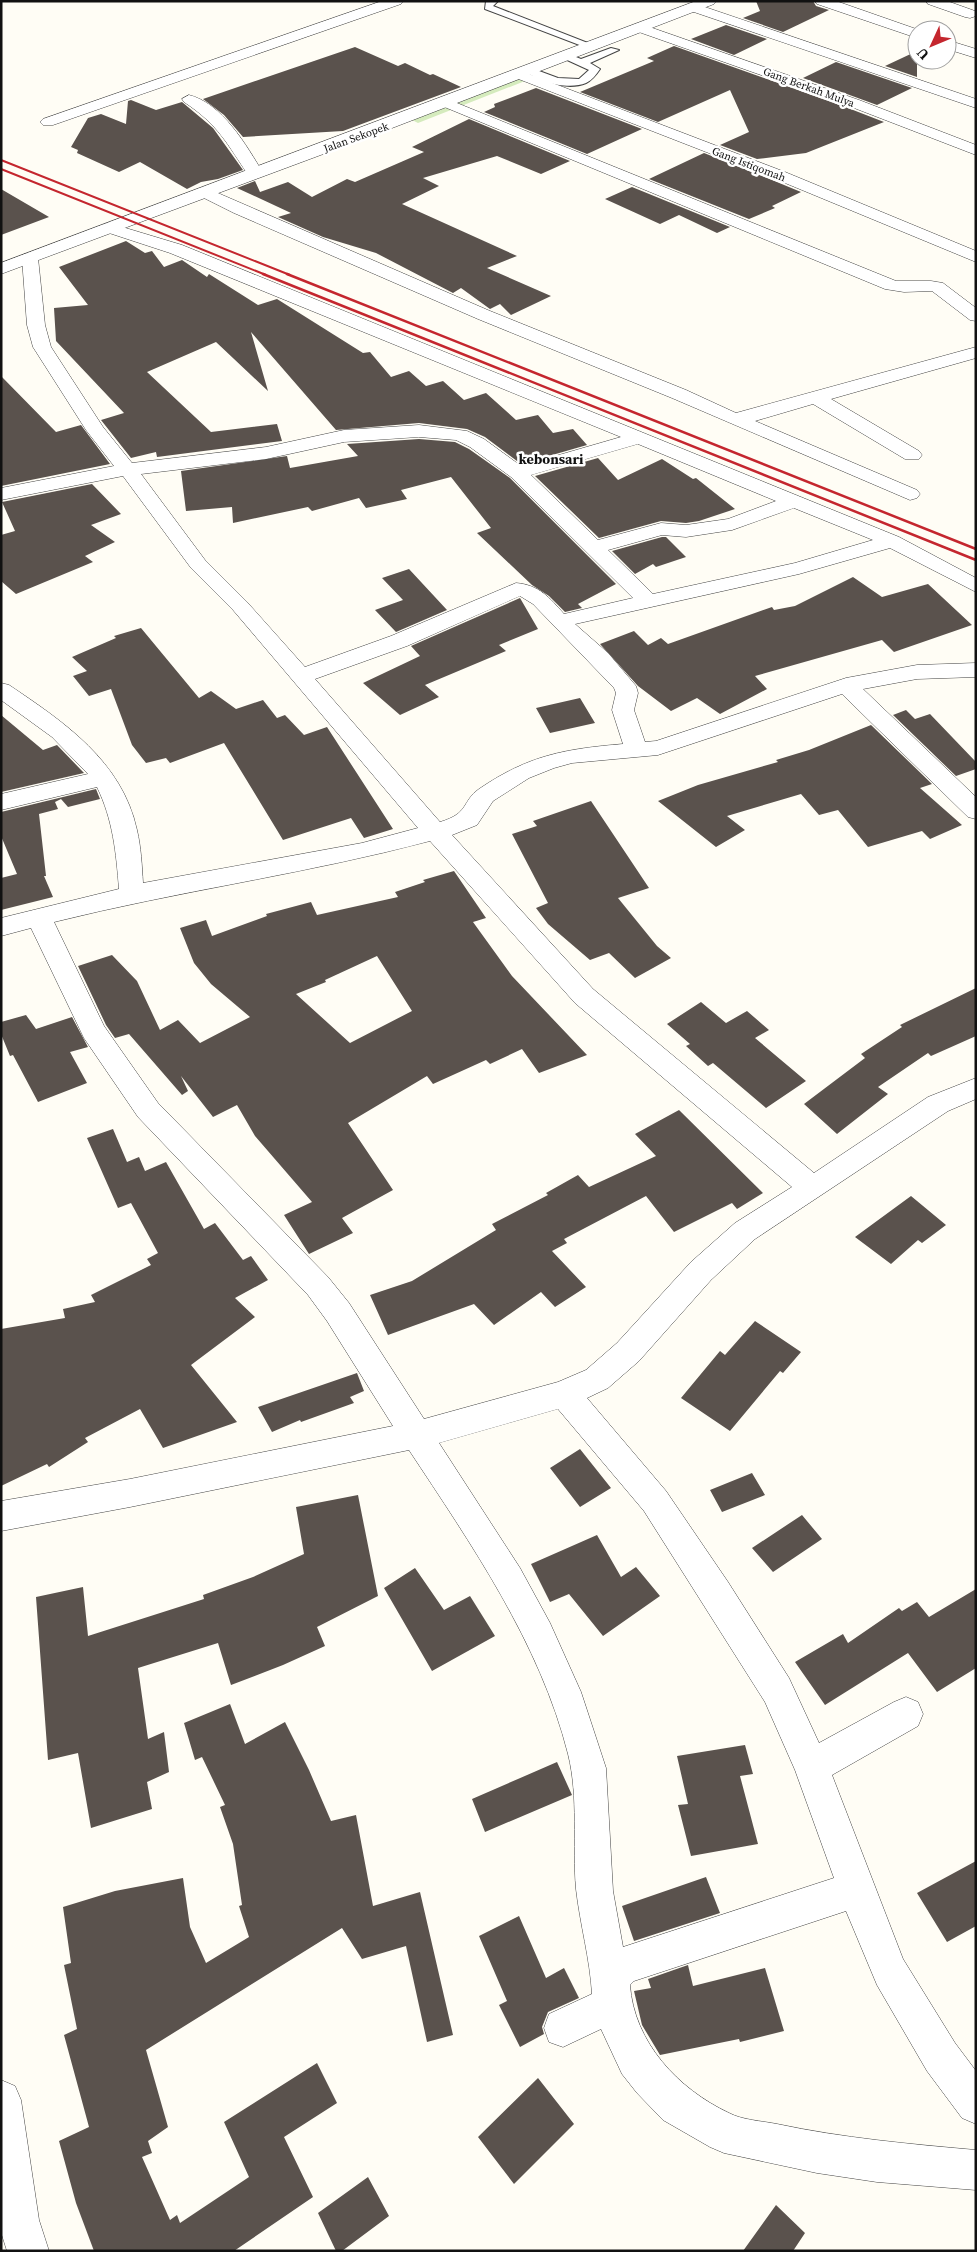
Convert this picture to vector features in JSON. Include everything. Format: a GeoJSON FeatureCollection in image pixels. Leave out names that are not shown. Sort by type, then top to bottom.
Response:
{"type":"FeatureCollection","features":[{"type":"Feature","properties":{"kind":"street"},"geometry":{"type":"LineString","coordinates":[[48,122],[396,1]]}},
{"type":"Feature","properties":{"kind":"street","name":"Jalan Sekopek"},"geometry":{"type":"LineString","coordinates":[[1,269],[526,73],[575,60],[592,47],[646,29],[709,1]]}},
{"type":"Feature","properties":{"kind":"street"},"geometry":{"type":"LineString","coordinates":[[822,1],[907,31]]}},
{"type":"Feature","properties":{"kind":"street"},"geometry":{"type":"LineString","coordinates":[[933,1],[970,14]]}},
{"type":"Feature","properties":{"kind":"street"},"geometry":{"type":"LineString","coordinates":[[693,8],[790,38],[976,104]]}},
{"type":"Feature","properties":{"kind":"street","name":"Gang Berkah Mulya"},"geometry":{"type":"LineString","coordinates":[[646,29],[854,103],[976,150]]}},
{"type":"Feature","properties":{"kind":"street"},"geometry":{"type":"LineString","coordinates":[[957,47],[976,54]]}},
{"type":"Feature","properties":{"kind":"street","name":"Gang Istiqomah"},"geometry":{"type":"LineString","coordinates":[[526,73],[976,257]]}},
{"type":"Feature","properties":{"kind":"street"},"geometry":{"type":"LineString","coordinates":[[189,100],[208,110],[222,122],[255,173]]}},
{"type":"Feature","properties":{"kind":"street"},"geometry":{"type":"LineString","coordinates":[[447,104],[891,285],[907,289],[931,286],[937,288],[976,316]]}},
{"type":"Feature","properties":{"kind":"street"},"geometry":{"type":"LineString","coordinates":[[204,192],[240,210],[484,315],[679,394],[910,494]]}},
{"type":"Feature","properties":{"kind":"street"},"geometry":{"type":"LineString","coordinates":[[109,228],[176,249],[892,541],[976,586]]}},
{"type":"Feature","properties":{"kind":"street"},"geometry":{"type":"LineString","coordinates":[[30,258],[36,325],[42,347],[95,430],[148,495],[198,564],[240,606],[299,677],[584,996],[659,1062],[813,1188]]}},
{"type":"Feature","properties":{"kind":"street"},"geometry":{"type":"LineString","coordinates":[[734,419],[817,399],[976,352]]}},
{"type":"Feature","properties":{"kind":"street"},"geometry":{"type":"LineString","coordinates":[[817,399],[912,455]]}},
{"type":"Feature","properties":{"kind":"street"},"geometry":{"type":"LineString","coordinates":[[1,494],[126,470],[266,453],[344,436],[419,431],[460,435],[477,443],[518,473],[648,601]]}},
{"type":"Feature","properties":{"kind":"street"},"geometry":{"type":"LineString","coordinates":[[518,473],[639,438]]}},
{"type":"Feature","properties":{"kind":"street"},"geometry":{"type":"LineString","coordinates":[[594,548],[661,529],[686,531],[732,524],[794,501]]}},
{"type":"Feature","properties":{"kind":"street"},"geometry":{"type":"LineString","coordinates":[[559,622],[799,568],[892,541]]}},
{"type":"Feature","properties":{"kind":"street"},"geometry":{"type":"LineString","coordinates":[[299,677],[398,641],[516,589],[526,589],[534,593],[559,622],[600,658],[627,689],[623,710],[637,751]]}},
{"type":"Feature","properties":{"kind":"street"},"geometry":{"type":"LineString","coordinates":[[1,927],[132,894],[362,851],[436,832],[469,819],[486,796],[522,773],[547,762],[572,756],[658,748],[846,685],[917,672],[976,670]]}},
{"type":"Feature","properties":{"kind":"street"},"geometry":{"type":"LineString","coordinates":[[846,685],[976,811]]}},
{"type":"Feature","properties":{"kind":"street"},"geometry":{"type":"LineString","coordinates":[[1,690],[55,726],[88,756],[113,798],[125,829],[132,894]]}},
{"type":"Feature","properties":{"kind":"street"},"geometry":{"type":"LineString","coordinates":[[1,802],[102,778]]}},
{"type":"Feature","properties":{"kind":"street"},"geometry":{"type":"LineString","coordinates":[[39,918],[93,1031],[136,1095],[164,1129],[318,1286],[338,1312],[369,1364],[417,1435],[504,1572],[535,1626],[567,1696],[586,1754],[591,1801],[595,1890],[611,1992],[623,2036],[651,2079],[677,2106],[724,2133],[790,2148],[877,2162],[976,2170]]}},
{"type":"Feature","properties":{"kind":"street"},"geometry":{"type":"LineString","coordinates":[[1,1516],[130,1493],[417,1435],[564,1394],[597,1378],[628,1352],[701,1272],[744,1231],[813,1188],[938,1104],[976,1088]]}},
{"type":"Feature","properties":{"kind":"street"},"geometry":{"type":"LineString","coordinates":[[564,1394],[654,1501],[711,1585],[777,1690],[811,1767],[856,1890],[890,1972],[941,2057],[976,2104]]}},
{"type":"Feature","properties":{"kind":"street"},"geometry":{"type":"LineString","coordinates":[[811,1767],[906,1714]]}},
{"type":"Feature","properties":{"kind":"street"},"geometry":{"type":"LineString","coordinates":[[564,2028],[611,1992],[613,1972],[623,1966],[856,1890]]}},
{"type":"Feature","properties":{"kind":"street"},"geometry":{"type":"LineString","coordinates":[[1,2100],[18,2220],[28,2251]]}},
{"type":"Feature","properties":{"kind":"lane"},"geometry":{"type":"LineString","coordinates":[[494,1],[489,3],[488,7],[592,47]]}},
{"type":"Feature","properties":{"kind":"lane"},"geometry":{"type":"LineString","coordinates":[[575,60],[614,50]]}},
{"type":"Feature","properties":{"kind":"lane"},"geometry":{"type":"LineString","coordinates":[[526,73],[557,82],[575,83],[591,76],[595,70],[575,60]]}},
{"type":"Feature","properties":{"kind":"green space"},"geometry":{"type":"Polygon","coordinates":[[[521,75],[530,79],[418,123],[408,118],[521,75]]]}},
{"type":"Feature","properties":{"kind":"building"},"geometry":{"type":"Polygon","coordinates":[[[756,1],[813,1],[816,6],[829,10],[783,32],[743,18],[760,11],[756,1]]]}},
{"type":"Feature","properties":{"kind":"building"},"geometry":{"type":"Polygon","coordinates":[[[726,25],[767,39],[734,55],[691,39],[726,25]]]}},
{"type":"Feature","properties":{"kind":"building"},"geometry":{"type":"Polygon","coordinates":[[[674,46],[884,122],[806,153],[757,159],[720,145],[749,132],[730,90],[658,122],[580,92],[654,61],[647,58],[674,46]]]}},
{"type":"Feature","properties":{"kind":"building"},"geometry":{"type":"Polygon","coordinates":[[[355,47],[398,66],[405,63],[461,87],[343,131],[243,137],[224,115],[203,99],[355,47]]]}},
{"type":"Feature","properties":{"kind":"building"},"geometry":{"type":"Polygon","coordinates":[[[907,56],[907,70],[917,70],[917,77],[885,66],[907,56]]]}},
{"type":"Feature","properties":{"kind":"building"},"geometry":{"type":"Polygon","coordinates":[[[836,62],[912,88],[877,105],[803,78],[836,62]]]}},
{"type":"Feature","properties":{"kind":"building"},"geometry":{"type":"Polygon","coordinates":[[[536,88],[642,129],[587,154],[484,112],[495,107],[494,104],[536,88]]]}},
{"type":"Feature","properties":{"kind":"building"},"geometry":{"type":"Polygon","coordinates":[[[131,100],[156,110],[182,102],[213,128],[243,170],[218,179],[201,182],[187,189],[140,162],[119,172],[77,153],[78,150],[71,147],[88,118],[101,114],[126,124],[128,101],[131,100]]]}},
{"type":"Feature","properties":{"kind":"building"},"geometry":{"type":"Polygon","coordinates":[[[469,119],[570,161],[541,174],[497,156],[423,178],[439,186],[402,204],[517,256],[487,268],[551,296],[511,315],[500,304],[490,309],[461,288],[453,293],[376,253],[323,237],[278,217],[291,213],[237,188],[255,181],[260,192],[288,182],[312,197],[347,179],[355,182],[424,152],[412,147],[469,119]]]}},
{"type":"Feature","properties":{"kind":"building"},"geometry":{"type":"Polygon","coordinates":[[[704,153],[801,192],[772,206],[775,208],[749,219],[649,179],[704,153]]]}},
{"type":"Feature","properties":{"kind":"building"},"geometry":{"type":"Polygon","coordinates":[[[632,187],[730,227],[717,233],[679,215],[660,224],[605,199],[632,187]]]}},
{"type":"Feature","properties":{"kind":"building"},"geometry":{"type":"Polygon","coordinates":[[[1,189],[49,217],[1,235],[1,189]]]}},
{"type":"Feature","properties":{"kind":"building"},"geometry":{"type":"Polygon","coordinates":[[[126,241],[145,253],[152,251],[164,267],[182,260],[207,277],[209,274],[258,305],[277,299],[363,353],[370,352],[391,377],[409,371],[426,386],[443,381],[464,400],[486,393],[516,420],[538,415],[553,433],[573,429],[587,445],[521,464],[485,437],[467,429],[419,423],[336,430],[251,332],[268,391],[216,342],[147,372],[211,432],[277,424],[282,441],[157,457],[156,452],[131,458],[101,420],[124,413],[56,341],[54,308],[88,305],[59,267],[126,241]]]}},
{"type":"Feature","properties":{"kind":"building"},"geometry":{"type":"Polygon","coordinates":[[[1,376],[56,432],[81,425],[110,464],[1,486],[1,376]]]}},
{"type":"Feature","properties":{"kind":"building"},"geometry":{"type":"Polygon","coordinates":[[[419,439],[455,442],[469,449],[510,478],[616,584],[578,604],[582,608],[565,612],[549,596],[532,585],[477,533],[491,528],[451,477],[401,490],[407,499],[366,508],[359,498],[312,511],[308,507],[233,523],[232,507],[186,511],[181,471],[287,456],[290,468],[358,456],[347,444],[419,439]]]}},
{"type":"Feature","properties":{"kind":"building"},"geometry":{"type":"Polygon","coordinates":[[[598,458],[618,480],[662,459],[693,479],[696,478],[735,509],[699,521],[686,523],[661,521],[599,538],[535,476],[598,458]]]}},
{"type":"Feature","properties":{"kind":"building"},"geometry":{"type":"Polygon","coordinates":[[[92,484],[121,514],[91,525],[115,542],[85,556],[93,562],[16,594],[1,581],[1,535],[15,531],[2,502],[92,484]]]}},
{"type":"Feature","properties":{"kind":"building"},"geometry":{"type":"Polygon","coordinates":[[[666,537],[686,557],[656,567],[653,564],[635,574],[612,551],[666,537]]]}},
{"type":"Feature","properties":{"kind":"building"},"geometry":{"type":"Polygon","coordinates":[[[409,569],[447,610],[396,632],[375,610],[403,600],[382,578],[409,569]]]}},
{"type":"Feature","properties":{"kind":"building"},"geometry":{"type":"Polygon","coordinates":[[[853,577],[882,597],[928,584],[972,625],[894,652],[882,640],[755,676],[767,689],[720,714],[697,698],[671,711],[638,686],[600,644],[634,631],[648,645],[661,638],[668,644],[772,607],[774,610],[795,606],[853,577]]]}},
{"type":"Feature","properties":{"kind":"building"},"geometry":{"type":"Polygon","coordinates":[[[520,598],[538,629],[499,645],[506,651],[425,685],[439,697],[400,715],[363,683],[420,656],[411,646],[520,598]]]}},
{"type":"Feature","properties":{"kind":"building"},"geometry":{"type":"Polygon","coordinates":[[[141,628],[199,698],[211,691],[236,709],[263,700],[277,718],[285,715],[304,735],[327,727],[393,829],[364,838],[351,818],[283,840],[224,743],[170,763],[166,758],[146,763],[132,745],[111,689],[89,696],[73,676],[87,671],[72,657],[116,638],[114,636],[141,628]]]}},
{"type":"Feature","properties":{"kind":"building"},"geometry":{"type":"Polygon","coordinates":[[[580,698],[595,723],[550,733],[536,708],[580,698]]]}},
{"type":"Feature","properties":{"kind":"building"},"geometry":{"type":"Polygon","coordinates":[[[906,710],[915,719],[930,714],[976,762],[976,769],[956,776],[893,715],[906,710]]]}},
{"type":"Feature","properties":{"kind":"building"},"geometry":{"type":"Polygon","coordinates":[[[1,715],[43,750],[57,745],[84,773],[1,792],[1,715]]]}},
{"type":"Feature","properties":{"kind":"building"},"geometry":{"type":"Polygon","coordinates":[[[871,725],[932,784],[920,788],[962,825],[930,839],[922,831],[868,847],[838,810],[819,815],[801,794],[727,816],[745,830],[716,847],[658,801],[698,785],[778,762],[776,760],[809,750],[871,725]]]}},
{"type":"Feature","properties":{"kind":"building"},"geometry":{"type":"Polygon","coordinates":[[[96,789],[100,799],[68,807],[61,799],[55,802],[58,809],[39,814],[46,876],[44,876],[53,897],[1,910],[1,878],[17,874],[1,836],[1,812],[96,789]]]}},
{"type":"Feature","properties":{"kind":"building"},"geometry":{"type":"Polygon","coordinates":[[[591,801],[649,888],[618,898],[657,946],[671,958],[635,978],[609,953],[590,960],[548,924],[536,908],[548,903],[512,834],[537,826],[533,821],[591,801]]]}},
{"type":"Feature","properties":{"kind":"building"},"geometry":{"type":"Polygon","coordinates":[[[454,871],[486,918],[473,922],[512,976],[587,1055],[539,1073],[522,1049],[490,1064],[486,1060],[433,1084],[427,1076],[348,1123],[393,1190],[342,1218],[353,1233],[309,1254],[284,1215],[312,1202],[255,1136],[237,1105],[213,1117],[181,1076],[188,1091],[182,1095],[129,1034],[115,1038],[106,1025],[78,966],[112,955],[137,981],[160,1030],[178,1020],[200,1043],[250,1017],[211,984],[194,963],[180,928],[206,920],[212,936],[267,916],[266,914],[311,902],[317,915],[398,897],[395,892],[425,882],[423,880],[454,871]],[[377,956],[325,980],[326,982],[296,994],[350,1043],[412,1011],[377,956]]]}},
{"type":"Feature","properties":{"kind":"building"},"geometry":{"type":"Polygon","coordinates":[[[976,988],[976,1036],[931,1056],[928,1053],[878,1087],[888,1094],[837,1134],[804,1104],[865,1058],[861,1054],[902,1027],[900,1025],[976,988]]]}},
{"type":"Feature","properties":{"kind":"building"},"geometry":{"type":"Polygon","coordinates":[[[701,1002],[726,1023],[747,1011],[769,1030],[755,1038],[806,1081],[766,1108],[713,1063],[708,1066],[686,1046],[690,1044],[667,1024],[701,1002]]]}},
{"type":"Feature","properties":{"kind":"building"},"geometry":{"type":"Polygon","coordinates":[[[26,1015],[36,1029],[72,1017],[88,1047],[70,1052],[87,1083],[38,1102],[13,1055],[10,1056],[1,1034],[1,1022],[26,1015]]]}},
{"type":"Feature","properties":{"kind":"building"},"geometry":{"type":"Polygon","coordinates":[[[679,1110],[763,1193],[737,1209],[732,1203],[674,1232],[646,1196],[564,1239],[567,1243],[552,1251],[586,1287],[555,1307],[541,1292],[494,1325],[474,1304],[388,1335],[370,1295],[412,1281],[496,1230],[492,1224],[548,1195],[546,1193],[578,1175],[589,1187],[656,1156],[635,1134],[679,1110]]]}},
{"type":"Feature","properties":{"kind":"building"},"geometry":{"type":"Polygon","coordinates":[[[113,1129],[127,1162],[139,1157],[145,1171],[166,1162],[204,1229],[215,1223],[243,1260],[251,1256],[268,1280],[235,1298],[255,1317],[191,1365],[237,1422],[163,1448],[140,1409],[85,1438],[88,1442],[49,1467],[47,1464],[1,1486],[1,1329],[65,1318],[63,1309],[95,1302],[91,1295],[151,1265],[147,1259],[158,1253],[131,1203],[118,1208],[87,1138],[113,1129]]]}},
{"type":"Feature","properties":{"kind":"building"},"geometry":{"type":"Polygon","coordinates":[[[911,1196],[946,1225],[922,1243],[918,1240],[891,1264],[855,1237],[911,1196]]]}},
{"type":"Feature","properties":{"kind":"building"},"geometry":{"type":"Polygon","coordinates":[[[755,1321],[801,1352],[783,1373],[780,1371],[730,1431],[681,1398],[720,1351],[725,1355],[755,1321]]]}},
{"type":"Feature","properties":{"kind":"building"},"geometry":{"type":"Polygon","coordinates":[[[357,1373],[364,1391],[350,1397],[354,1403],[301,1422],[300,1420],[272,1432],[258,1407],[357,1373]]]}},
{"type":"Feature","properties":{"kind":"building"},"geometry":{"type":"Polygon","coordinates":[[[580,1449],[611,1488],[580,1507],[550,1468],[580,1449]]]}},
{"type":"Feature","properties":{"kind":"building"},"geometry":{"type":"Polygon","coordinates":[[[752,1473],[765,1495],[722,1512],[710,1490],[752,1473]]]}},
{"type":"Feature","properties":{"kind":"building"},"geometry":{"type":"Polygon","coordinates":[[[358,1495],[378,1596],[317,1627],[325,1646],[231,1685],[218,1643],[138,1668],[148,1739],[164,1732],[169,1772],[147,1782],[152,1809],[91,1828],[78,1753],[48,1760],[36,1597],[83,1587],[88,1636],[204,1599],[203,1595],[253,1577],[304,1554],[296,1507],[358,1495]]]}},
{"type":"Feature","properties":{"kind":"building"},"geometry":{"type":"Polygon","coordinates":[[[802,1515],[822,1539],[773,1572],[752,1548],[802,1515]]]}},
{"type":"Feature","properties":{"kind":"building"},"geometry":{"type":"Polygon","coordinates":[[[597,1535],[621,1577],[636,1567],[660,1596],[603,1636],[569,1594],[550,1602],[531,1564],[597,1535]]]}},
{"type":"Feature","properties":{"kind":"building"},"geometry":{"type":"Polygon","coordinates":[[[415,1568],[444,1610],[470,1596],[495,1636],[432,1671],[384,1588],[415,1568]]]}},
{"type":"Feature","properties":{"kind":"building"},"geometry":{"type":"Polygon","coordinates":[[[976,1589],[976,1668],[937,1692],[908,1653],[825,1705],[795,1662],[843,1634],[848,1643],[899,1608],[902,1611],[917,1602],[929,1617],[976,1589]]]}},
{"type":"Feature","properties":{"kind":"building"},"geometry":{"type":"Polygon","coordinates":[[[230,1704],[245,1744],[285,1722],[309,1770],[331,1821],[356,1815],[373,1906],[420,1892],[453,2035],[427,2042],[406,1946],[362,1959],[342,1928],[146,2050],[168,2127],[148,2141],[152,2153],[142,2157],[170,2220],[177,2215],[180,2223],[249,2177],[224,2122],[317,2063],[337,2103],[284,2137],[313,2197],[234,2251],[94,2251],[76,2203],[59,2141],[89,2127],[64,2035],[77,2029],[64,1965],[71,1963],[63,1907],[115,1891],[183,1878],[190,1927],[206,1963],[249,1937],[239,1906],[242,1905],[233,1844],[220,1807],[225,1805],[202,1757],[195,1760],[184,1723],[230,1704]]]}},
{"type":"Feature","properties":{"kind":"building"},"geometry":{"type":"Polygon","coordinates":[[[745,1745],[753,1774],[740,1776],[758,1844],[691,1856],[678,1805],[688,1804],[677,1756],[745,1745]]]}},
{"type":"Feature","properties":{"kind":"building"},"geometry":{"type":"Polygon","coordinates":[[[557,1762],[572,1795],[485,1832],[472,1799],[557,1762]]]}},
{"type":"Feature","properties":{"kind":"building"},"geometry":{"type":"Polygon","coordinates":[[[976,1861],[976,1926],[947,1942],[917,1893],[976,1861]]]}},
{"type":"Feature","properties":{"kind":"building"},"geometry":{"type":"Polygon","coordinates":[[[706,1877],[720,1913],[634,1941],[622,1906],[706,1877]]]}},
{"type":"Feature","properties":{"kind":"building"},"geometry":{"type":"Polygon","coordinates":[[[519,1916],[546,1978],[564,1968],[579,1998],[548,2012],[542,2027],[544,2034],[520,2047],[499,2005],[507,2001],[479,1936],[519,1916]]]}},
{"type":"Feature","properties":{"kind":"building"},"geometry":{"type":"Polygon","coordinates":[[[688,1965],[693,1986],[765,1968],[784,2031],[740,2042],[739,2039],[660,2055],[642,2025],[634,1991],[651,1988],[648,1979],[688,1965]]]}},
{"type":"Feature","properties":{"kind":"building"},"geometry":{"type":"Polygon","coordinates":[[[538,2078],[574,2124],[514,2184],[478,2137],[538,2078]]]}},
{"type":"Feature","properties":{"kind":"building"},"geometry":{"type":"Polygon","coordinates":[[[368,2177],[389,2216],[342,2251],[336,2251],[318,2213],[368,2177]]]}},
{"type":"Feature","properties":{"kind":"building"},"geometry":{"type":"Polygon","coordinates":[[[776,2205],[805,2233],[793,2251],[743,2251],[776,2205]]]}},
{"type":"Feature","properties":{"kind":"railway"},"geometry":{"type":"LineString","coordinates":[[1,160],[290,275]]}},
{"type":"Feature","properties":{"kind":"railway"},"geometry":{"type":"LineString","coordinates":[[1,169],[266,275]]}},
{"type":"Feature","properties":{"kind":"railway"},"geometry":{"type":"LineString","coordinates":[[263,274],[976,560]]}},
{"type":"Feature","properties":{"kind":"railway"},"geometry":{"type":"LineString","coordinates":[[287,274],[976,549]]}},
{"type":"Feature","properties":{"kind":"district","name":"kebonsari"},"geometry":{"type":"Point","coordinates":[551,459]}}]}
